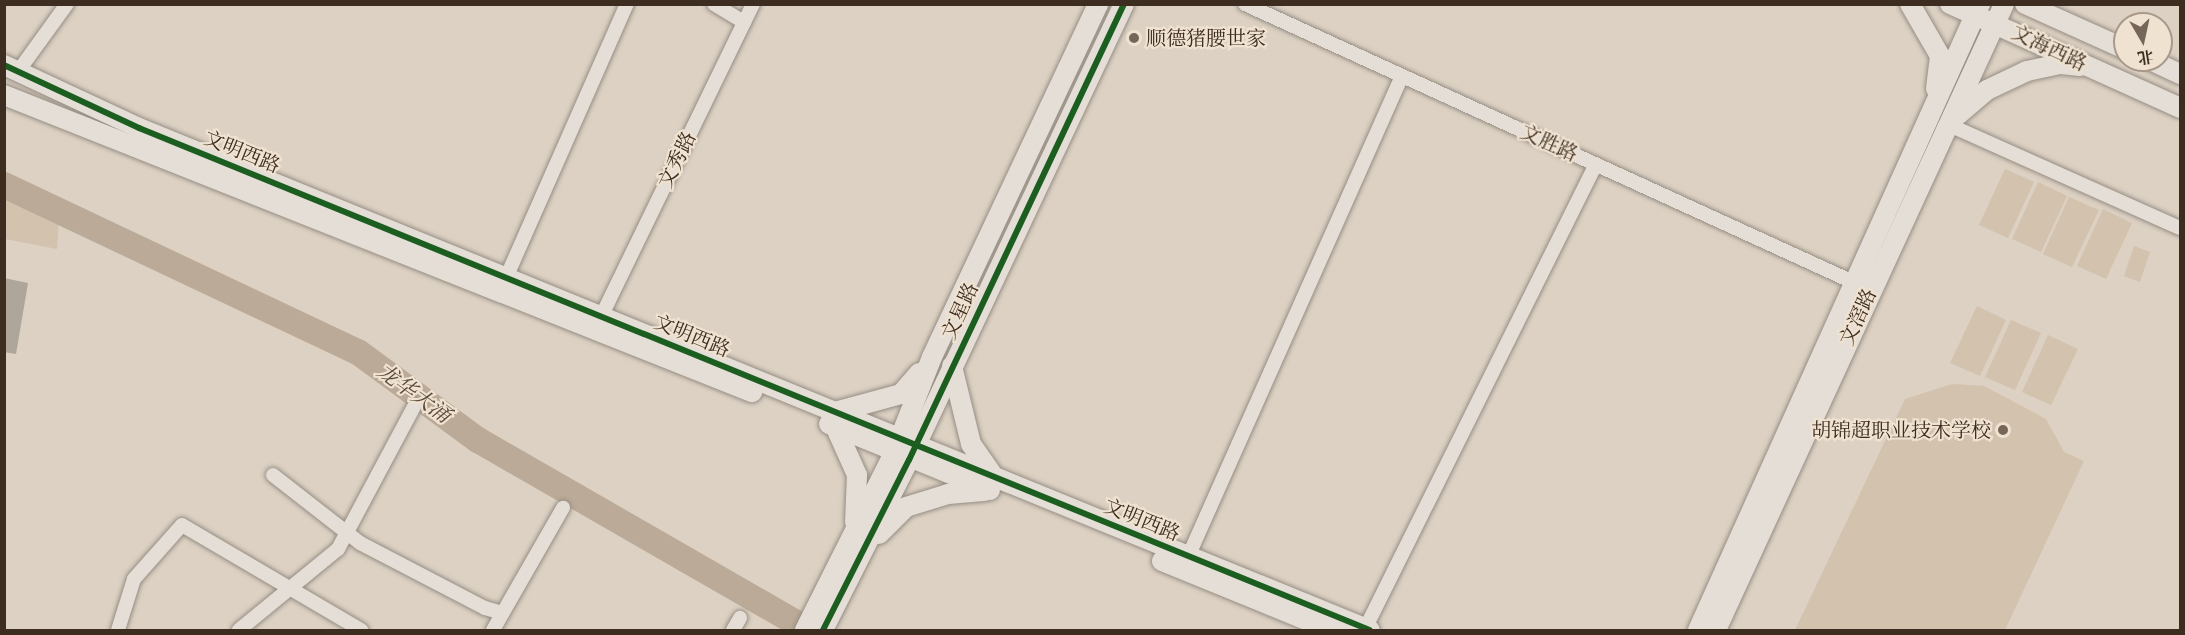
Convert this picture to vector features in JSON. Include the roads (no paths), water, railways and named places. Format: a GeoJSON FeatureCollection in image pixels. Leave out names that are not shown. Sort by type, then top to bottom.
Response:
{"type":"FeatureCollection","features":[{"type":"Feature","properties":{"kind":"street"},"geometry":{"type":"LineString","coordinates":[[11,69],[67,4]]}},
{"type":"Feature","properties":{"kind":"street"},"geometry":{"type":"LineString","coordinates":[[506,278],[627,4]]}},
{"type":"Feature","properties":{"kind":"street"},"geometry":{"type":"LineString","coordinates":[[714,4],[744,22]]}},
{"type":"Feature","properties":{"kind":"street","name":"文秀路"},"geometry":{"type":"LineString","coordinates":[[601,316],[753,4]]}},
{"type":"Feature","properties":{"kind":"street","name":"文星路"},"geometry":{"type":"LineString","coordinates":[[815,628],[866,547],[904,449],[932,357],[1098,4]]}},
{"type":"Feature","properties":{"kind":"street","name":"文星路"},"geometry":{"type":"LineString","coordinates":[[815,628],[855,528],[952,366],[1124,4]]}},
{"type":"Feature","properties":{"kind":"street","name":"文胜路"},"geometry":{"type":"LineString","coordinates":[[1245,4],[1853,282]]}},
{"type":"Feature","properties":{"kind":"street"},"geometry":{"type":"LineString","coordinates":[[1910,4],[1940,56],[1941,118]]}},
{"type":"Feature","properties":{"kind":"street","name":"文海西路"},"geometry":{"type":"LineString","coordinates":[[1950,4],[1977,10],[1995,22],[2181,108]]}},
{"type":"Feature","properties":{"kind":"street","name":"文滘路"},"geometry":{"type":"LineString","coordinates":[[1698,630],[1853,282],[2004,4]]}},
{"type":"Feature","properties":{"kind":"street","name":"文海西路"},"geometry":{"type":"LineString","coordinates":[[2025,4],[2113,43]]}},
{"type":"Feature","properties":{"kind":"street"},"geometry":{"type":"LineString","coordinates":[[2062,4],[2099,37]]}},
{"type":"Feature","properties":{"kind":"street","name":"文滘路"},"geometry":{"type":"LineString","coordinates":[[1716,630],[1941,118],[1977,10]]}},
{"type":"Feature","properties":{"kind":"street"},"geometry":{"type":"LineString","coordinates":[[1941,118],[1987,90],[2026,71],[2061,64],[2093,68]]}},
{"type":"Feature","properties":{"kind":"street","name":"文明西路"},"geometry":{"type":"LineString","coordinates":[[11,69],[601,316],[904,449],[1188,557],[1368,630]]}},
{"type":"Feature","properties":{"kind":"street"},"geometry":{"type":"LineString","coordinates":[[1188,557],[1402,76]]}},
{"type":"Feature","properties":{"kind":"street","name":"文明西路"},"geometry":{"type":"LineString","coordinates":[[4,95],[835,419]]}},
{"type":"Feature","properties":{"kind":"street"},"geometry":{"type":"LineString","coordinates":[[1941,118],[2181,228]]}},
{"type":"Feature","properties":{"kind":"street"},"geometry":{"type":"LineString","coordinates":[[1368,630],[1596,164]]}},
{"type":"Feature","properties":{"kind":"street"},"geometry":{"type":"LineString","coordinates":[[855,528],[857,475],[835,419],[901,394],[932,357]]}},
{"type":"Feature","properties":{"kind":"street"},"geometry":{"type":"LineString","coordinates":[[866,547],[906,507],[948,494],[994,484],[982,467],[971,444],[952,366]]}},
{"type":"Feature","properties":{"kind":"street"},"geometry":{"type":"LineString","coordinates":[[239,630],[291,591],[349,534],[386,453],[415,405]]}},
{"type":"Feature","properties":{"kind":"street"},"geometry":{"type":"LineString","coordinates":[[273,475],[349,534],[484,609],[502,613]]}},
{"type":"Feature","properties":{"kind":"street","name":"文明西路"},"geometry":{"type":"LineString","coordinates":[[994,484],[1331,630]]}},
{"type":"Feature","properties":{"kind":"street"},"geometry":{"type":"LineString","coordinates":[[493,630],[563,508]]}},
{"type":"Feature","properties":{"kind":"street"},"geometry":{"type":"LineString","coordinates":[[118,630],[135,579],[177,526],[195,529],[291,591],[361,630]]}},
{"type":"Feature","properties":{"kind":"waterway","name":"龙华大涌"},"geometry":{"type":"LineString","coordinates":[[4,185],[358,352],[478,440],[808,630]]}},
{"type":"Feature","properties":{"kind":"place","name":"顺德猪腰世家"},"geometry":{"type":"Point","coordinates":[1134,38]}},
{"type":"Feature","properties":{"kind":"place","name":"胡锦超职业技术学校"},"geometry":{"type":"Point","coordinates":[2003,430]}}]}
